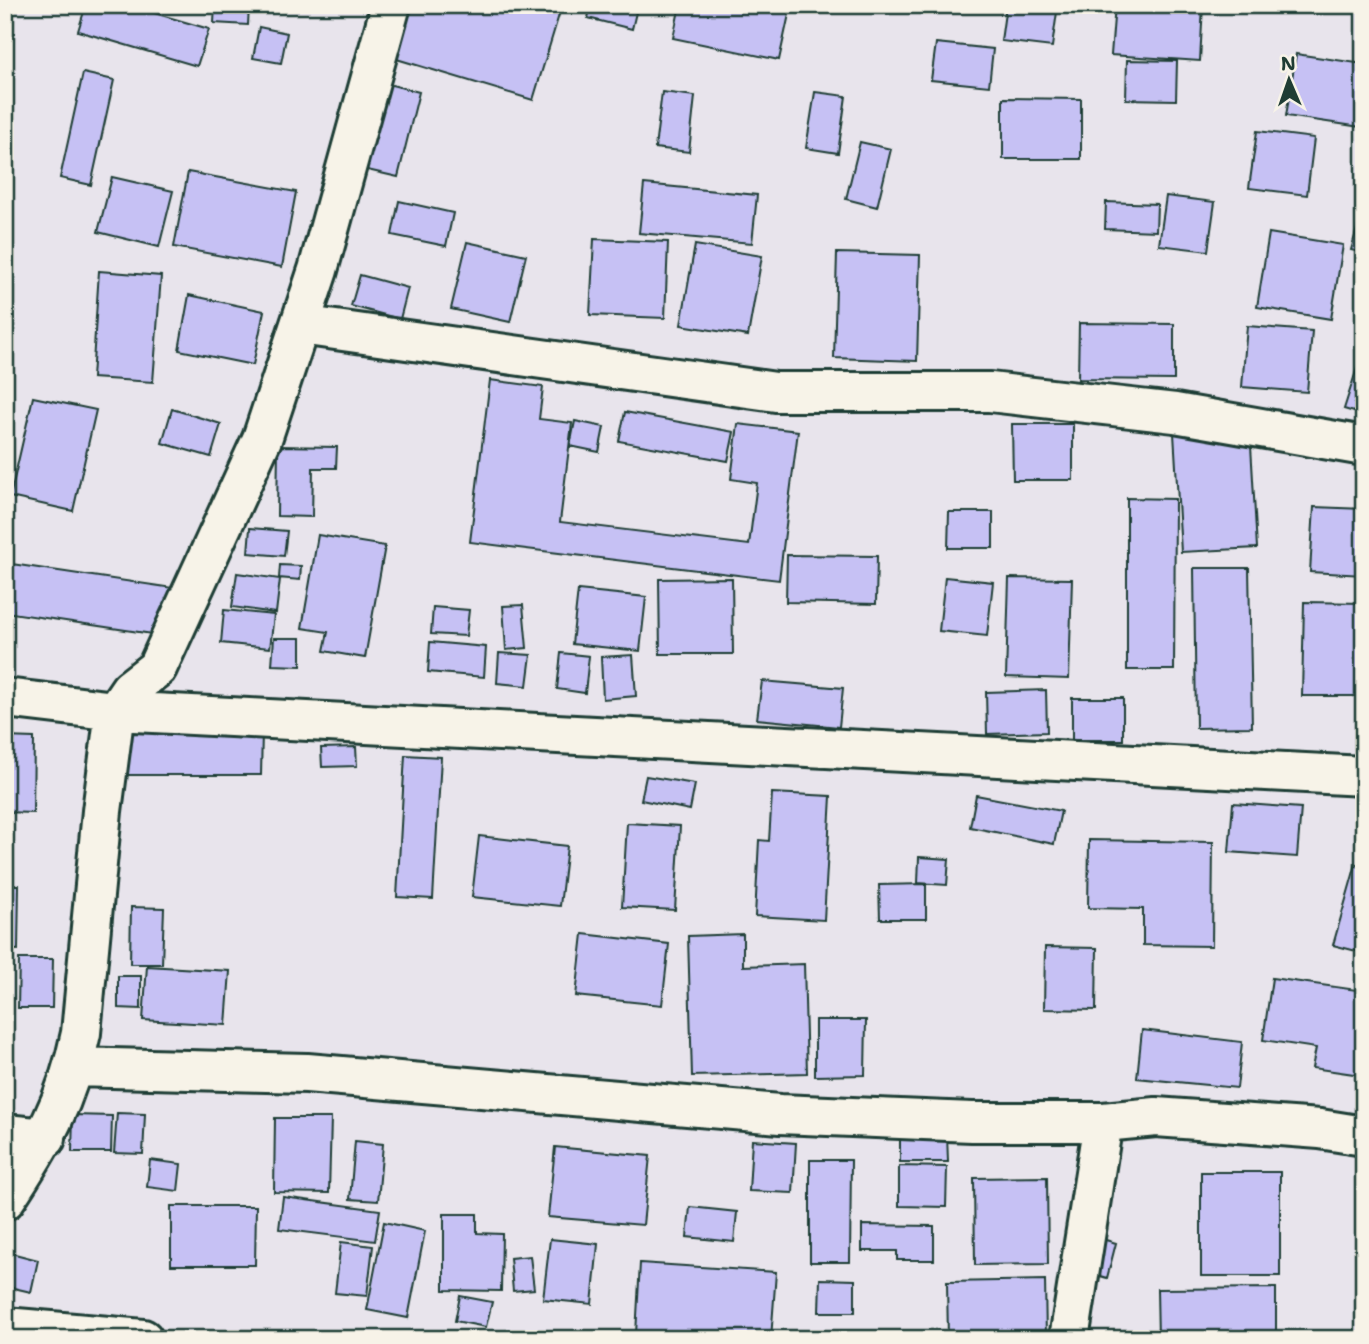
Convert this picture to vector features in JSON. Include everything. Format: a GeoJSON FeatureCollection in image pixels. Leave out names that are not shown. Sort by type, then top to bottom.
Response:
{"type":"FeatureCollection","features":[{"type":"Feature","properties":{"kind":"street"},"geometry":{"type":"LineString","coordinates":[[5,1200],[46,1138],[74,1067],[81,1034],[102,811],[115,711],[130,689],[158,668],[262,439],[300,326],[391,5]]}},
{"type":"Feature","properties":{"kind":"street"},"geometry":{"type":"LineString","coordinates":[[300,326],[776,392],[990,392],[1175,414],[1364,446]]}},
{"type":"Feature","properties":{"kind":"street"},"geometry":{"type":"LineString","coordinates":[[5,698],[115,711],[1364,776]]}},
{"type":"Feature","properties":{"kind":"street"},"geometry":{"type":"LineString","coordinates":[[74,1067],[307,1073],[780,1114],[972,1122],[1103,1122],[1156,1117],[1320,1129],[1364,1136]]}},
{"type":"Feature","properties":{"kind":"street"},"geometry":{"type":"LineString","coordinates":[[1069,1339],[1103,1122]]}},
{"type":"Feature","properties":{"kind":"street"},"geometry":{"type":"LineString","coordinates":[[5,1134],[46,1138]]}},
{"type":"Feature","properties":{"kind":"street"},"geometry":{"type":"LineString","coordinates":[[5,1327],[142,1339]]}},
{"type":"Feature","properties":{"kind":"building"},"geometry":{"type":"Polygon","coordinates":[[[86,5],[127,5],[209,29],[197,66],[78,31],[86,5]]]}},
{"type":"Feature","properties":{"kind":"building"},"geometry":{"type":"Polygon","coordinates":[[[215,5],[249,5],[248,25],[214,23],[215,5]]]}},
{"type":"Feature","properties":{"kind":"building"},"geometry":{"type":"Polygon","coordinates":[[[406,5],[562,5],[533,100],[390,57],[406,5]]]}},
{"type":"Feature","properties":{"kind":"building"},"geometry":{"type":"Polygon","coordinates":[[[591,5],[637,8],[632,29],[588,18],[591,5]]]}},
{"type":"Feature","properties":{"kind":"building"},"geometry":{"type":"Polygon","coordinates":[[[680,5],[791,5],[779,60],[673,38],[680,5]]]}},
{"type":"Feature","properties":{"kind":"building"},"geometry":{"type":"Polygon","coordinates":[[[1006,5],[1058,5],[1052,47],[1001,41],[1006,5]]]}},
{"type":"Feature","properties":{"kind":"building"},"geometry":{"type":"Polygon","coordinates":[[[1115,5],[1203,5],[1200,61],[1111,55],[1115,5]]]}},
{"type":"Feature","properties":{"kind":"building"},"geometry":{"type":"Polygon","coordinates":[[[259,27],[287,33],[281,63],[253,58],[259,27]]]}},
{"type":"Feature","properties":{"kind":"building"},"geometry":{"type":"Polygon","coordinates":[[[936,43],[993,49],[989,86],[931,80],[936,43]]]}},
{"type":"Feature","properties":{"kind":"building"},"geometry":{"type":"Polygon","coordinates":[[[1296,54],[1364,64],[1361,127],[1286,116],[1296,54]]]}},
{"type":"Feature","properties":{"kind":"building"},"geometry":{"type":"Polygon","coordinates":[[[1127,60],[1177,61],[1176,100],[1126,99],[1127,60]]]}},
{"type":"Feature","properties":{"kind":"building"},"geometry":{"type":"Polygon","coordinates":[[[83,73],[114,80],[91,185],[60,178],[83,73]]]}},
{"type":"Feature","properties":{"kind":"building"},"geometry":{"type":"Polygon","coordinates":[[[384,83],[419,92],[398,177],[363,169],[384,83]]]}},
{"type":"Feature","properties":{"kind":"building"},"geometry":{"type":"Polygon","coordinates":[[[662,92],[695,96],[689,152],[655,148],[662,92]]]}},
{"type":"Feature","properties":{"kind":"building"},"geometry":{"type":"Polygon","coordinates":[[[815,92],[846,96],[838,153],[806,148],[815,92]]]}},
{"type":"Feature","properties":{"kind":"building"},"geometry":{"type":"Polygon","coordinates":[[[1003,98],[1081,99],[1081,159],[1003,159],[1003,98]]]}},
{"type":"Feature","properties":{"kind":"building"},"geometry":{"type":"Polygon","coordinates":[[[1257,131],[1314,138],[1307,195],[1249,188],[1257,131]]]}},
{"type":"Feature","properties":{"kind":"building"},"geometry":{"type":"Polygon","coordinates":[[[860,142],[891,149],[877,207],[846,199],[860,142]]]}},
{"type":"Feature","properties":{"kind":"building"},"geometry":{"type":"Polygon","coordinates":[[[188,172],[296,192],[282,267],[174,247],[188,172]]]}},
{"type":"Feature","properties":{"kind":"building"},"geometry":{"type":"Polygon","coordinates":[[[112,177],[173,191],[159,247],[98,232],[112,177]]]}},
{"type":"Feature","properties":{"kind":"building"},"geometry":{"type":"Polygon","coordinates":[[[644,184],[757,195],[752,243],[639,233],[644,184]]]}},
{"type":"Feature","properties":{"kind":"building"},"geometry":{"type":"Polygon","coordinates":[[[1166,196],[1215,202],[1208,251],[1159,245],[1166,196]]]}},
{"type":"Feature","properties":{"kind":"building"},"geometry":{"type":"Polygon","coordinates":[[[399,201],[453,213],[446,246],[392,235],[399,201]]]}},
{"type":"Feature","properties":{"kind":"building"},"geometry":{"type":"Polygon","coordinates":[[[1106,202],[1157,204],[1156,231],[1105,229],[1106,202]]]}},
{"type":"Feature","properties":{"kind":"building"},"geometry":{"type":"Polygon","coordinates":[[[1359,221],[1364,223],[1364,253],[1351,250],[1359,221]]]}},
{"type":"Feature","properties":{"kind":"building"},"geometry":{"type":"Polygon","coordinates":[[[1269,233],[1343,245],[1331,319],[1257,307],[1269,233]]]}},
{"type":"Feature","properties":{"kind":"building"},"geometry":{"type":"Polygon","coordinates":[[[594,239],[668,242],[665,318],[590,315],[594,239]]]}},
{"type":"Feature","properties":{"kind":"building"},"geometry":{"type":"Polygon","coordinates":[[[467,242],[526,255],[510,322],[451,309],[467,242]]]}},
{"type":"Feature","properties":{"kind":"building"},"geometry":{"type":"Polygon","coordinates":[[[695,245],[762,256],[748,336],[681,325],[695,245]]]}},
{"type":"Feature","properties":{"kind":"building"},"geometry":{"type":"Polygon","coordinates":[[[837,253],[920,255],[917,361],[834,358],[837,253]]]}},
{"type":"Feature","properties":{"kind":"building"},"geometry":{"type":"Polygon","coordinates":[[[99,271],[161,276],[153,382],[92,378],[99,271]]]}},
{"type":"Feature","properties":{"kind":"building"},"geometry":{"type":"Polygon","coordinates":[[[360,275],[408,288],[400,319],[351,306],[360,275]]]}},
{"type":"Feature","properties":{"kind":"building"},"geometry":{"type":"Polygon","coordinates":[[[189,295],[264,311],[253,365],[179,350],[189,295]]]}},
{"type":"Feature","properties":{"kind":"building"},"geometry":{"type":"Polygon","coordinates":[[[1079,323],[1174,324],[1174,380],[1078,379],[1079,323]]]}},
{"type":"Feature","properties":{"kind":"building"},"geometry":{"type":"Polygon","coordinates":[[[1247,326],[1312,331],[1307,392],[1242,387],[1247,326]]]}},
{"type":"Feature","properties":{"kind":"building"},"geometry":{"type":"Polygon","coordinates":[[[1364,346],[1364,415],[1344,409],[1364,346]]]}},
{"type":"Feature","properties":{"kind":"building"},"geometry":{"type":"Polygon","coordinates":[[[490,380],[543,387],[539,419],[572,423],[560,522],[749,545],[757,483],[731,479],[738,424],[798,431],[779,580],[470,542],[490,380]]]}},
{"type":"Feature","properties":{"kind":"building"},"geometry":{"type":"Polygon","coordinates":[[[33,397],[96,410],[73,511],[10,497],[33,397]]]}},
{"type":"Feature","properties":{"kind":"building"},"geometry":{"type":"Polygon","coordinates":[[[172,409],[221,424],[211,457],[162,443],[172,409]]]}},
{"type":"Feature","properties":{"kind":"building"},"geometry":{"type":"Polygon","coordinates":[[[625,412],[734,432],[728,461],[619,441],[625,412]]]}},
{"type":"Feature","properties":{"kind":"building"},"geometry":{"type":"Polygon","coordinates":[[[575,421],[604,427],[599,452],[570,446],[575,421]]]}},
{"type":"Feature","properties":{"kind":"building"},"geometry":{"type":"Polygon","coordinates":[[[1012,424],[1073,424],[1073,480],[1013,480],[1012,424]]]}},
{"type":"Feature","properties":{"kind":"building"},"geometry":{"type":"Polygon","coordinates":[[[1250,429],[1257,548],[1181,552],[1174,433],[1250,429]]]}},
{"type":"Feature","properties":{"kind":"building"},"geometry":{"type":"Polygon","coordinates":[[[278,446],[337,447],[336,468],[313,468],[312,517],[277,516],[278,446]]]}},
{"type":"Feature","properties":{"kind":"building"},"geometry":{"type":"Polygon","coordinates":[[[1127,498],[1175,499],[1174,670],[1127,670],[1127,498]]]}},
{"type":"Feature","properties":{"kind":"building"},"geometry":{"type":"Polygon","coordinates":[[[1314,507],[1364,509],[1364,575],[1310,572],[1314,507]]]}},
{"type":"Feature","properties":{"kind":"building"},"geometry":{"type":"Polygon","coordinates":[[[949,512],[993,512],[993,548],[948,548],[949,512]]]}},
{"type":"Feature","properties":{"kind":"building"},"geometry":{"type":"Polygon","coordinates":[[[250,528],[287,531],[284,556],[248,553],[250,528]]]}},
{"type":"Feature","properties":{"kind":"building"},"geometry":{"type":"Polygon","coordinates":[[[318,535],[385,546],[365,658],[324,651],[328,632],[302,628],[318,535]]]}},
{"type":"Feature","properties":{"kind":"building"},"geometry":{"type":"Polygon","coordinates":[[[787,555],[877,556],[876,604],[786,602],[787,555]]]}},
{"type":"Feature","properties":{"kind":"building"},"geometry":{"type":"Polygon","coordinates":[[[5,563],[173,588],[166,636],[5,612],[5,563]]]}},
{"type":"Feature","properties":{"kind":"building"},"geometry":{"type":"Polygon","coordinates":[[[280,565],[301,566],[300,580],[279,578],[280,565]]]}},
{"type":"Feature","properties":{"kind":"building"},"geometry":{"type":"Polygon","coordinates":[[[1194,568],[1249,568],[1252,727],[1196,728],[1194,568]]]}},
{"type":"Feature","properties":{"kind":"building"},"geometry":{"type":"Polygon","coordinates":[[[237,573],[280,579],[276,613],[232,607],[237,573]]]}},
{"type":"Feature","properties":{"kind":"building"},"geometry":{"type":"Polygon","coordinates":[[[945,577],[993,582],[987,636],[939,631],[945,577]]]}},
{"type":"Feature","properties":{"kind":"building"},"geometry":{"type":"Polygon","coordinates":[[[732,578],[733,654],[660,654],[659,579],[732,578]]]}},
{"type":"Feature","properties":{"kind":"building"},"geometry":{"type":"Polygon","coordinates":[[[1009,578],[1072,579],[1069,679],[1006,677],[1009,578]]]}},
{"type":"Feature","properties":{"kind":"building"},"geometry":{"type":"Polygon","coordinates":[[[578,590],[646,597],[640,651],[572,644],[578,590]]]}},
{"type":"Feature","properties":{"kind":"building"},"geometry":{"type":"Polygon","coordinates":[[[1304,602],[1364,603],[1363,696],[1302,696],[1304,602]]]}},
{"type":"Feature","properties":{"kind":"building"},"geometry":{"type":"Polygon","coordinates":[[[523,605],[527,648],[506,650],[503,606],[523,605]]]}},
{"type":"Feature","properties":{"kind":"building"},"geometry":{"type":"Polygon","coordinates":[[[433,607],[469,610],[466,636],[431,634],[433,607]]]}},
{"type":"Feature","properties":{"kind":"building"},"geometry":{"type":"Polygon","coordinates":[[[224,610],[274,615],[270,648],[221,643],[224,610]]]}},
{"type":"Feature","properties":{"kind":"building"},"geometry":{"type":"Polygon","coordinates":[[[274,638],[301,638],[301,666],[272,665],[274,638]]]}},
{"type":"Feature","properties":{"kind":"building"},"geometry":{"type":"Polygon","coordinates":[[[430,642],[486,647],[484,677],[428,672],[430,642]]]}},
{"type":"Feature","properties":{"kind":"building"},"geometry":{"type":"Polygon","coordinates":[[[499,653],[531,655],[527,686],[497,683],[499,653]]]}},
{"type":"Feature","properties":{"kind":"building"},"geometry":{"type":"Polygon","coordinates":[[[561,653],[589,656],[585,693],[557,689],[561,653]]]}},
{"type":"Feature","properties":{"kind":"building"},"geometry":{"type":"Polygon","coordinates":[[[633,655],[636,696],[603,699],[601,657],[633,655]]]}},
{"type":"Feature","properties":{"kind":"building"},"geometry":{"type":"Polygon","coordinates":[[[762,681],[843,688],[839,727],[757,719],[762,681]]]}},
{"type":"Feature","properties":{"kind":"building"},"geometry":{"type":"Polygon","coordinates":[[[1046,690],[1047,732],[987,734],[986,692],[1046,690]]]}},
{"type":"Feature","properties":{"kind":"building"},"geometry":{"type":"Polygon","coordinates":[[[1072,698],[1123,698],[1123,740],[1072,740],[1072,698]]]}},
{"type":"Feature","properties":{"kind":"building"},"geometry":{"type":"Polygon","coordinates":[[[115,730],[262,731],[261,775],[115,775],[115,730]]]}},
{"type":"Feature","properties":{"kind":"building"},"geometry":{"type":"Polygon","coordinates":[[[5,737],[34,738],[33,813],[5,812],[5,737]]]}},
{"type":"Feature","properties":{"kind":"building"},"geometry":{"type":"Polygon","coordinates":[[[356,747],[357,766],[322,767],[321,748],[356,747]]]}},
{"type":"Feature","properties":{"kind":"building"},"geometry":{"type":"Polygon","coordinates":[[[405,755],[441,757],[433,899],[397,897],[405,755]]]}},
{"type":"Feature","properties":{"kind":"building"},"geometry":{"type":"Polygon","coordinates":[[[646,776],[695,784],[690,810],[641,800],[646,776]]]}},
{"type":"Feature","properties":{"kind":"building"},"geometry":{"type":"Polygon","coordinates":[[[772,793],[831,796],[824,920],[755,916],[759,840],[769,841],[772,793]]]}},
{"type":"Feature","properties":{"kind":"building"},"geometry":{"type":"Polygon","coordinates":[[[976,795],[1061,811],[1054,844],[970,827],[976,795]]]}},
{"type":"Feature","properties":{"kind":"building"},"geometry":{"type":"Polygon","coordinates":[[[1233,803],[1301,808],[1297,857],[1229,852],[1233,803]]]}},
{"type":"Feature","properties":{"kind":"building"},"geometry":{"type":"Polygon","coordinates":[[[627,823],[680,826],[675,910],[622,907],[627,823]]]}},
{"type":"Feature","properties":{"kind":"building"},"geometry":{"type":"Polygon","coordinates":[[[479,836],[567,846],[560,906],[472,897],[479,836]]]}},
{"type":"Feature","properties":{"kind":"building"},"geometry":{"type":"Polygon","coordinates":[[[1089,840],[1213,842],[1212,946],[1143,945],[1143,909],[1088,908],[1089,840]]]}},
{"type":"Feature","properties":{"kind":"building"},"geometry":{"type":"Polygon","coordinates":[[[919,857],[949,859],[947,885],[918,883],[919,857]]]}},
{"type":"Feature","properties":{"kind":"building"},"geometry":{"type":"Polygon","coordinates":[[[1356,864],[1364,867],[1364,953],[1333,945],[1356,864]]]}},
{"type":"Feature","properties":{"kind":"building"},"geometry":{"type":"Polygon","coordinates":[[[926,884],[926,919],[880,919],[879,885],[926,884]]]}},
{"type":"Feature","properties":{"kind":"building"},"geometry":{"type":"Polygon","coordinates":[[[5,885],[19,885],[18,950],[5,949],[5,885]]]}},
{"type":"Feature","properties":{"kind":"building"},"geometry":{"type":"Polygon","coordinates":[[[131,907],[164,908],[162,964],[130,964],[131,907]]]}},
{"type":"Feature","properties":{"kind":"building"},"geometry":{"type":"Polygon","coordinates":[[[583,934],[669,944],[662,1005],[576,996],[583,934]]]}},
{"type":"Feature","properties":{"kind":"building"},"geometry":{"type":"Polygon","coordinates":[[[743,934],[743,966],[804,964],[807,1073],[692,1076],[688,936],[743,934]]]}},
{"type":"Feature","properties":{"kind":"building"},"geometry":{"type":"Polygon","coordinates":[[[1045,947],[1097,948],[1096,1010],[1044,1009],[1045,947]]]}},
{"type":"Feature","properties":{"kind":"building"},"geometry":{"type":"Polygon","coordinates":[[[19,959],[53,959],[52,1008],[18,1008],[19,959]]]}},
{"type":"Feature","properties":{"kind":"building"},"geometry":{"type":"Polygon","coordinates":[[[147,966],[230,971],[226,1025],[143,1020],[147,966]]]}},
{"type":"Feature","properties":{"kind":"building"},"geometry":{"type":"Polygon","coordinates":[[[118,976],[141,976],[141,1009],[118,1008],[118,976]]]}},
{"type":"Feature","properties":{"kind":"building"},"geometry":{"type":"Polygon","coordinates":[[[1272,978],[1364,991],[1361,1075],[1312,1068],[1316,1048],[1263,1040],[1272,978]]]}},
{"type":"Feature","properties":{"kind":"building"},"geometry":{"type":"Polygon","coordinates":[[[815,1020],[866,1020],[865,1075],[815,1076],[815,1020]]]}},
{"type":"Feature","properties":{"kind":"building"},"geometry":{"type":"Polygon","coordinates":[[[1142,1030],[1242,1042],[1237,1088],[1137,1078],[1142,1030]]]}},
{"type":"Feature","properties":{"kind":"building"},"geometry":{"type":"Polygon","coordinates":[[[117,1113],[145,1114],[143,1154],[114,1153],[117,1113]]]}},
{"type":"Feature","properties":{"kind":"building"},"geometry":{"type":"Polygon","coordinates":[[[73,1115],[112,1116],[111,1152],[72,1152],[73,1115]]]}},
{"type":"Feature","properties":{"kind":"building"},"geometry":{"type":"Polygon","coordinates":[[[275,1118],[331,1118],[329,1193],[274,1192],[275,1118]]]}},
{"type":"Feature","properties":{"kind":"building"},"geometry":{"type":"Polygon","coordinates":[[[900,1134],[947,1134],[948,1162],[900,1162],[900,1134]]]}},
{"type":"Feature","properties":{"kind":"building"},"geometry":{"type":"Polygon","coordinates":[[[752,1140],[796,1143],[793,1193],[749,1191],[752,1140]]]}},
{"type":"Feature","properties":{"kind":"building"},"geometry":{"type":"Polygon","coordinates":[[[355,1141],[383,1144],[378,1201],[350,1199],[355,1141]]]}},
{"type":"Feature","properties":{"kind":"building"},"geometry":{"type":"Polygon","coordinates":[[[555,1147],[650,1156],[643,1225],[548,1217],[555,1147]]]}},
{"type":"Feature","properties":{"kind":"building"},"geometry":{"type":"Polygon","coordinates":[[[150,1160],[181,1164],[178,1191],[147,1187],[150,1160]]]}},
{"type":"Feature","properties":{"kind":"building"},"geometry":{"type":"Polygon","coordinates":[[[810,1160],[851,1160],[850,1262],[810,1262],[810,1160]]]}},
{"type":"Feature","properties":{"kind":"building"},"geometry":{"type":"Polygon","coordinates":[[[899,1166],[947,1167],[946,1207],[899,1206],[899,1166]]]}},
{"type":"Feature","properties":{"kind":"building"},"geometry":{"type":"Polygon","coordinates":[[[1201,1172],[1280,1172],[1280,1276],[1201,1276],[1201,1172]]]}},
{"type":"Feature","properties":{"kind":"building"},"geometry":{"type":"Polygon","coordinates":[[[1047,1177],[1048,1264],[975,1265],[974,1178],[1047,1177]]]}},
{"type":"Feature","properties":{"kind":"building"},"geometry":{"type":"Polygon","coordinates":[[[283,1197],[380,1210],[375,1241],[279,1229],[283,1197]]]}},
{"type":"Feature","properties":{"kind":"building"},"geometry":{"type":"Polygon","coordinates":[[[171,1206],[256,1206],[255,1265],[171,1265],[171,1206]]]}},
{"type":"Feature","properties":{"kind":"building"},"geometry":{"type":"Polygon","coordinates":[[[690,1207],[737,1212],[734,1242],[687,1237],[690,1207]]]}},
{"type":"Feature","properties":{"kind":"building"},"geometry":{"type":"Polygon","coordinates":[[[444,1214],[477,1214],[477,1233],[502,1234],[501,1291],[444,1290],[444,1214]]]}},
{"type":"Feature","properties":{"kind":"building"},"geometry":{"type":"Polygon","coordinates":[[[384,1222],[425,1231],[408,1318],[367,1310],[384,1222]]]}},
{"type":"Feature","properties":{"kind":"building"},"geometry":{"type":"Polygon","coordinates":[[[862,1225],[934,1226],[934,1260],[897,1260],[897,1251],[862,1251],[862,1225]]]}},
{"type":"Feature","properties":{"kind":"building"},"geometry":{"type":"Polygon","coordinates":[[[1092,1236],[1116,1243],[1107,1278],[1082,1271],[1092,1236]]]}},
{"type":"Feature","properties":{"kind":"building"},"geometry":{"type":"Polygon","coordinates":[[[550,1239],[598,1244],[592,1304],[543,1299],[550,1239]]]}},
{"type":"Feature","properties":{"kind":"building"},"geometry":{"type":"Polygon","coordinates":[[[341,1242],[373,1246],[367,1296],[335,1293],[341,1242]]]}},
{"type":"Feature","properties":{"kind":"building"},"geometry":{"type":"Polygon","coordinates":[[[11,1253],[38,1260],[31,1292],[5,1286],[11,1253]]]}},
{"type":"Feature","properties":{"kind":"building"},"geometry":{"type":"Polygon","coordinates":[[[530,1256],[534,1289],[513,1291],[510,1258],[530,1256]]]}},
{"type":"Feature","properties":{"kind":"building"},"geometry":{"type":"Polygon","coordinates":[[[640,1263],[776,1272],[771,1339],[636,1334],[640,1263]]]}},
{"type":"Feature","properties":{"kind":"building"},"geometry":{"type":"Polygon","coordinates":[[[820,1279],[855,1280],[855,1312],[819,1312],[820,1279]]]}},
{"type":"Feature","properties":{"kind":"building"},"geometry":{"type":"Polygon","coordinates":[[[1045,1280],[1046,1339],[948,1339],[947,1282],[1045,1280]]]}},
{"type":"Feature","properties":{"kind":"building"},"geometry":{"type":"Polygon","coordinates":[[[1276,1288],[1276,1339],[1158,1339],[1157,1289],[1276,1288]]]}},
{"type":"Feature","properties":{"kind":"building"},"geometry":{"type":"Polygon","coordinates":[[[460,1296],[492,1302],[486,1327],[455,1321],[460,1296]]]}}]}
